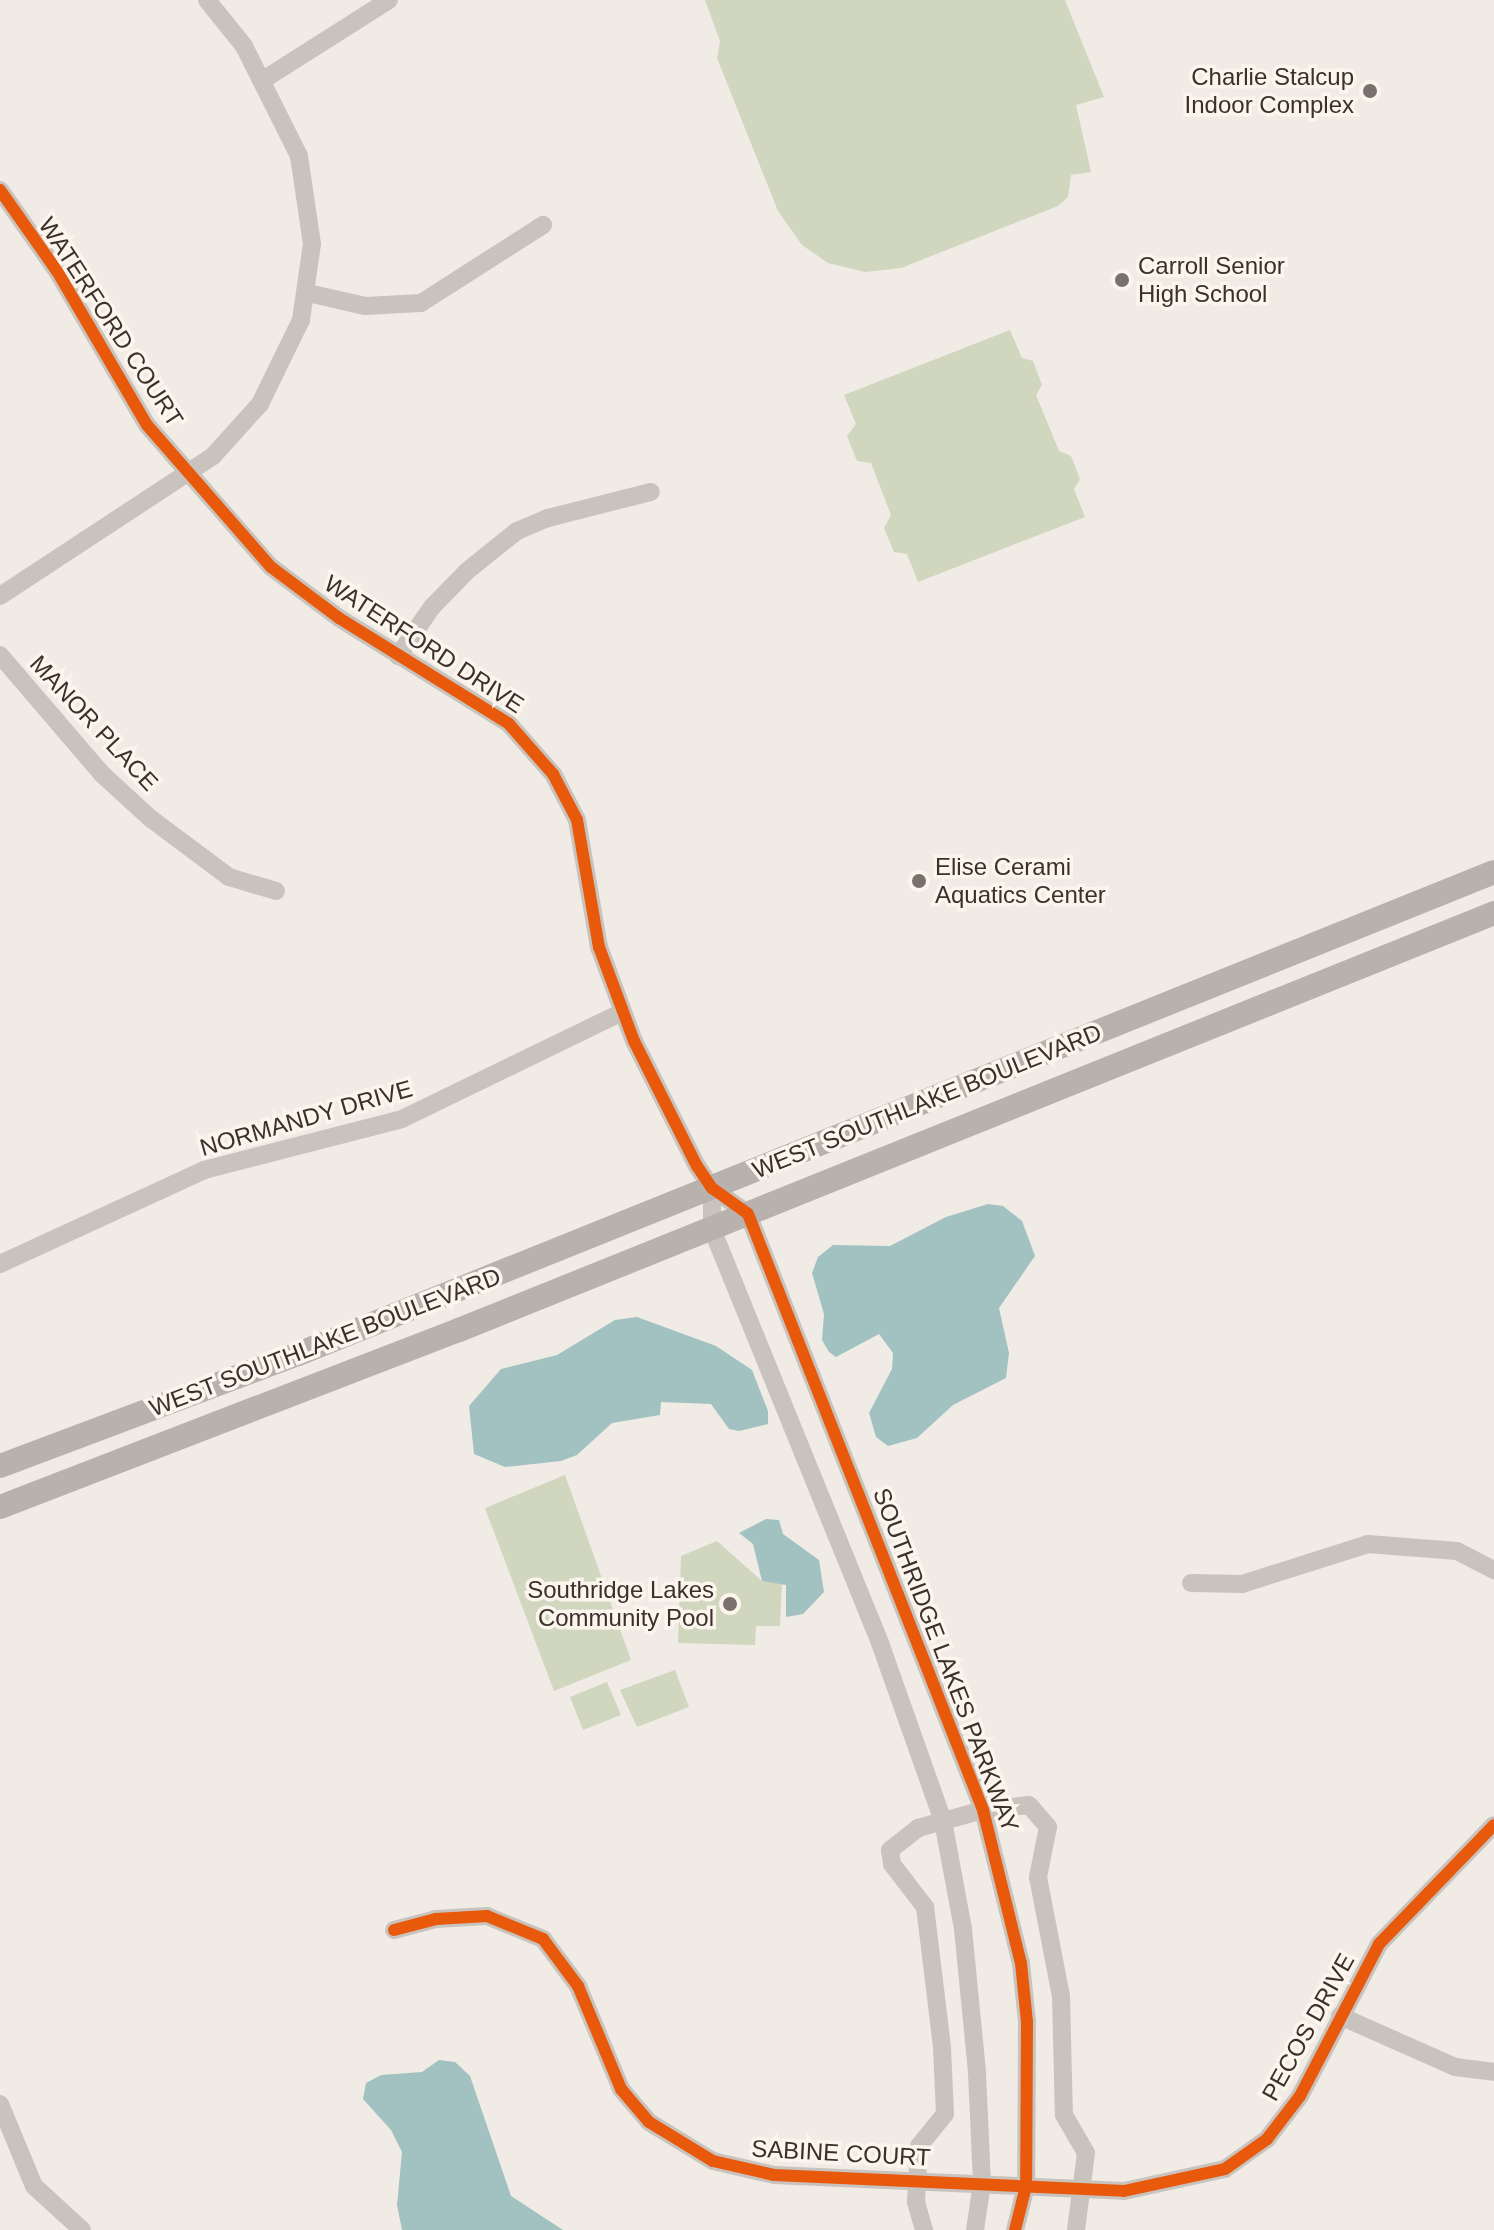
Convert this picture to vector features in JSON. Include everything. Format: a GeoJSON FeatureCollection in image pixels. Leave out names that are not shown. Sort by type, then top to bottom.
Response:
{"type":"FeatureCollection","features":[{"type":"Feature","properties":{"kind":"main road","name":"WEST SOUTHLAKE BOULEVARD"},"geometry":{"type":"LineString","coordinates":[[0,1466],[298,1354],[1494,872]]}},
{"type":"Feature","properties":{"kind":"main road","name":"WEST SOUTHLAKE BOULEVARD"},"geometry":{"type":"LineString","coordinates":[[0,1507],[712,1229],[1494,913]]}},
{"type":"Feature","properties":{"kind":"street"},"geometry":{"type":"LineString","coordinates":[[0,596],[189,475],[260,404],[291,346],[308,293],[312,244],[304,174],[263,80],[207,0]]}},
{"type":"Feature","properties":{"kind":"street"},"geometry":{"type":"LineString","coordinates":[[263,80],[389,0]]}},
{"type":"Feature","properties":{"kind":"street","name":"WATERFORD COURT"},"geometry":{"type":"LineString","coordinates":[[0,190],[57,271],[147,425],[189,475]]}},
{"type":"Feature","properties":{"kind":"street"},"geometry":{"type":"LineString","coordinates":[[308,293],[365,306],[421,303],[543,225]]}},
{"type":"Feature","properties":{"kind":"street","name":"WATERFORD DRIVE"},"geometry":{"type":"LineString","coordinates":[[189,475],[271,567],[398,656],[509,724],[553,774],[577,820],[599,947],[622,1012],[673,1123],[712,1188]]}},
{"type":"Feature","properties":{"kind":"street"},"geometry":{"type":"LineString","coordinates":[[398,656],[432,607],[507,538],[548,518],[651,492]]}},
{"type":"Feature","properties":{"kind":"street","name":"MANOR PLACE"},"geometry":{"type":"LineString","coordinates":[[0,655],[102,774],[150,818],[229,877],[276,891]]}},
{"type":"Feature","properties":{"kind":"street","name":"NORMANDY DRIVE"},"geometry":{"type":"LineString","coordinates":[[0,1264],[204,1170],[402,1119],[622,1012]]}},
{"type":"Feature","properties":{"kind":"street"},"geometry":{"type":"LineString","coordinates":[[712,1188],[748,1214]]}},
{"type":"Feature","properties":{"kind":"street"},"geometry":{"type":"LineString","coordinates":[[712,1188],[712,1229],[880,1643],[943,1821],[964,1942],[982,2183],[975,2230]]}},
{"type":"Feature","properties":{"kind":"street","name":"SOUTHRIDGE LAKES PARKWAY"},"geometry":{"type":"LineString","coordinates":[[748,1214],[983,1810],[1021,1963],[1027,2022],[1026,2186],[1015,2230]]}},
{"type":"Feature","properties":{"kind":"street"},"geometry":{"type":"LineString","coordinates":[[1191,1583],[1242,1584],[1368,1544],[1457,1551],[1494,1570]]}},
{"type":"Feature","properties":{"kind":"street","name":"SOUTHRIDGE LAKES PARKWAY"},"geometry":{"type":"LineString","coordinates":[[924,2230],[917,2180],[919,2146],[945,2114],[942,2047],[925,1907],[892,1864],[890,1850],[918,1828],[983,1810],[1029,1805],[1048,1827],[1038,1877],[1061,1996],[1064,2115],[1086,2153],[1084,2189],[1076,2230]]}},
{"type":"Feature","properties":{"kind":"street","name":"PECOS DRIVE"},"geometry":{"type":"LineString","coordinates":[[982,2183],[1084,2189],[1160,2187],[1225,2169],[1247,2156],[1300,2096],[1379,1944],[1494,1825]]}},
{"type":"Feature","properties":{"kind":"street","name":"SABINE COURT"},"geometry":{"type":"LineString","coordinates":[[394,1930],[436,1919],[487,1916],[543,1939],[578,1986],[621,2089],[649,2122],[689,2149],[739,2169],[774,2175],[982,2183]]}},
{"type":"Feature","properties":{"kind":"street"},"geometry":{"type":"LineString","coordinates":[[1340,2016],[1455,2067],[1494,2072]]}},
{"type":"Feature","properties":{"kind":"street"},"geometry":{"type":"LineString","coordinates":[[0,2104],[34,2186],[82,2230]]}},
{"type":"Feature","properties":{"kind":"green space"},"geometry":{"type":"Polygon","coordinates":[[[705,0],[1065,0],[1104,97],[1076,105],[1091,172],[1071,175],[1068,197],[1058,206],[901,268],[865,272],[828,263],[802,245],[778,211],[717,58],[720,41],[705,0]]]}},
{"type":"Feature","properties":{"kind":"green space"},"geometry":{"type":"Polygon","coordinates":[[[1010,330],[1022,358],[1033,361],[1042,385],[1036,395],[1059,451],[1071,456],[1080,479],[1074,489],[1085,517],[918,582],[907,554],[894,552],[884,528],[891,515],[871,463],[857,461],[847,436],[856,424],[844,395],[1010,330]]]}},
{"type":"Feature","properties":{"kind":"green space"},"geometry":{"type":"Polygon","coordinates":[[[565,1475],[631,1660],[554,1691],[485,1508],[565,1475]]]}},
{"type":"Feature","properties":{"kind":"green space","name":"Southridge Lakes Community Pool"},"geometry":{"type":"Polygon","coordinates":[[[717,1541],[762,1581],[782,1583],[780,1626],[756,1626],[755,1645],[678,1643],[681,1556],[717,1541]]]}},
{"type":"Feature","properties":{"kind":"green space"},"geometry":{"type":"Polygon","coordinates":[[[675,1670],[689,1707],[637,1727],[620,1690],[675,1670]]]}},
{"type":"Feature","properties":{"kind":"green space"},"geometry":{"type":"Polygon","coordinates":[[[607,1682],[621,1715],[583,1730],[570,1697],[607,1682]]]}},
{"type":"Feature","properties":{"kind":"water"},"geometry":{"type":"Polygon","coordinates":[[[988,1204],[1003,1206],[1022,1221],[1035,1256],[999,1308],[1009,1353],[1006,1378],[953,1405],[917,1438],[888,1446],[876,1437],[869,1413],[892,1369],[893,1353],[879,1334],[836,1357],[829,1352],[822,1340],[824,1314],[812,1273],[818,1257],[833,1245],[890,1246],[946,1217],[988,1204]]]}},
{"type":"Feature","properties":{"kind":"water"},"geometry":{"type":"Polygon","coordinates":[[[637,1317],[716,1346],[752,1370],[768,1411],[768,1424],[739,1431],[729,1429],[711,1404],[661,1402],[660,1415],[612,1423],[577,1455],[561,1461],[505,1467],[474,1454],[469,1406],[501,1369],[557,1355],[615,1320],[637,1317]]]}},
{"type":"Feature","properties":{"kind":"water"},"geometry":{"type":"Polygon","coordinates":[[[766,1519],[779,1520],[783,1534],[819,1560],[824,1592],[803,1614],[786,1617],[786,1585],[762,1581],[753,1544],[739,1533],[766,1519]]]}},
{"type":"Feature","properties":{"kind":"water"},"geometry":{"type":"Polygon","coordinates":[[[439,2060],[455,2062],[470,2076],[511,2196],[563,2230],[402,2230],[397,2205],[402,2152],[391,2130],[363,2099],[366,2083],[381,2075],[422,2072],[439,2060]]]}},
{"type":"Feature","properties":{"kind":"cycle path"},"geometry":{"type":"LineString","coordinates":[[0,190],[57,271],[147,425],[271,567],[339,618],[509,724],[553,774],[577,820],[599,947],[634,1041],[697,1166],[712,1188],[748,1214],[983,1810],[1021,1963],[1027,2022],[1026,2186],[1015,2230]]}},
{"type":"Feature","properties":{"kind":"cycle path"},"geometry":{"type":"LineString","coordinates":[[394,1930],[436,1919],[487,1916],[543,1939],[578,1986],[621,2089],[649,2122],[713,2161],[774,2175],[1124,2191],[1225,2169],[1267,2139],[1300,2096],[1379,1944],[1494,1825]]}},
{"type":"Feature","properties":{"kind":"place","name":"Charlie Stalcup Indoor Complex"},"geometry":{"type":"Point","coordinates":[1370,91]}},
{"type":"Feature","properties":{"kind":"place","name":"Carroll Senior High School"},"geometry":{"type":"Point","coordinates":[1122,280]}},
{"type":"Feature","properties":{"kind":"place","name":"Elise Cerami Aquatics Center"},"geometry":{"type":"Point","coordinates":[919,881]}},
{"type":"Feature","properties":{"kind":"place","name":"Southridge Lakes Community Pool"},"geometry":{"type":"Point","coordinates":[730,1604]}}]}
